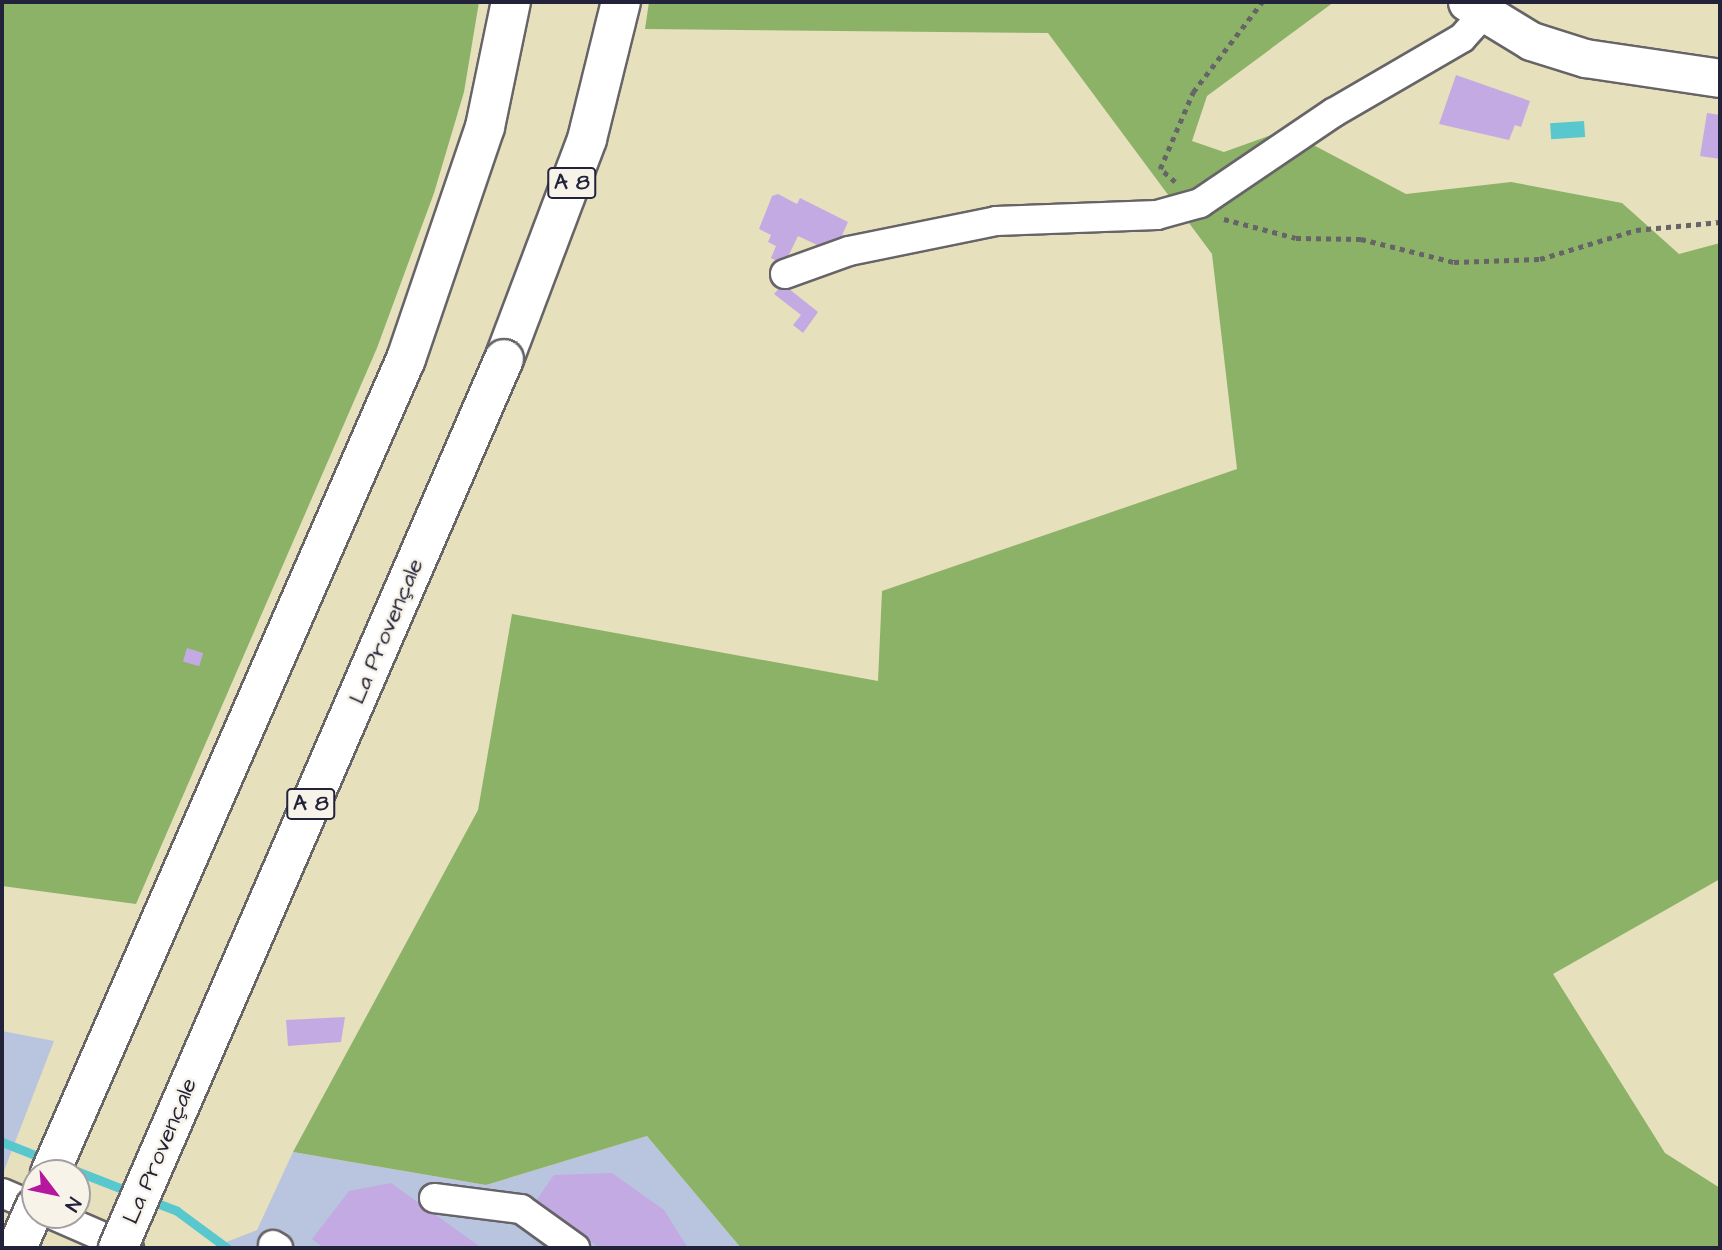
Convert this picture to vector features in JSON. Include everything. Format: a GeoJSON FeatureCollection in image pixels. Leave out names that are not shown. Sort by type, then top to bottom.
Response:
{"type":"FeatureCollection","features":[{"type":"Feature","properties":{"kind":"highway"},"geometry":{"type":"LineString","coordinates":[[56,1159],[406,359],[485,127],[511,2]]}},
{"type":"Feature","properties":{"kind":"highway","name":"La Provençale"},"geometry":{"type":"LineString","coordinates":[[118,1248],[504,359],[587,139],[621,2]]}},
{"type":"Feature","properties":{"kind":"highway"},"geometry":{"type":"LineString","coordinates":[[17,1248],[25,1229]]}},
{"type":"Feature","properties":{"kind":"main road"},"geometry":{"type":"LineString","coordinates":[[1475,8],[1531,41],[1585,58],[1720,78]]}},
{"type":"Feature","properties":{"kind":"street"},"geometry":{"type":"LineString","coordinates":[[785,274],[849,251],[984,223],[1157,215],[1200,203],[1333,113],[1462,38],[1475,8]]}},
{"type":"Feature","properties":{"kind":"street"},"geometry":{"type":"LineString","coordinates":[[2,1193],[21,1201]]}},
{"type":"Feature","properties":{"kind":"street"},"geometry":{"type":"LineString","coordinates":[[434,1198],[521,1209],[575,1248]]}},
{"type":"Feature","properties":{"kind":"street"},"geometry":{"type":"LineString","coordinates":[[85,1229],[128,1248]]}},
{"type":"Feature","properties":{"kind":"path"},"geometry":{"type":"LineString","coordinates":[[1262,2],[1193,92],[1160,169],[1225,220],[1296,238],[1361,239],[1454,262],[1540,259],[1636,230],[1720,222]]}},
{"type":"Feature","properties":{"kind":"shaded area"},"geometry":{"type":"Polygon","coordinates":[[[2,1031],[54,1041],[2,1176],[2,1031]]]}},
{"type":"Feature","properties":{"kind":"shaded area"},"geometry":{"type":"Polygon","coordinates":[[[647,1136],[741,1248],[211,1248],[257,1230],[293,1152],[486,1185],[647,1136]]]}},
{"type":"Feature","properties":{"kind":"green space"},"geometry":{"type":"Polygon","coordinates":[[[2,2],[479,2],[464,92],[434,193],[377,348],[136,904],[2,886],[2,2]]]}},
{"type":"Feature","properties":{"kind":"green space"},"geometry":{"type":"Polygon","coordinates":[[[649,2],[1334,2],[1207,96],[1192,141],[1224,152],[1285,130],[1406,194],[1511,182],[1622,203],[1679,254],[1720,243],[1720,879],[1553,974],[1665,1153],[1720,1188],[1720,1248],[741,1248],[647,1136],[486,1185],[293,1152],[478,810],[512,614],[878,681],[882,591],[1237,469],[1212,254],[1048,33],[645,29],[649,2]]]}},
{"type":"Feature","properties":{"kind":"water"},"geometry":{"type":"Polygon","coordinates":[[[1584,121],[1585,137],[1551,139],[1550,123],[1584,121]]]}},
{"type":"Feature","properties":{"kind":"building"},"geometry":{"type":"Polygon","coordinates":[[[1456,75],[1530,101],[1521,127],[1515,125],[1509,140],[1439,124],[1456,75]]]}},
{"type":"Feature","properties":{"kind":"building"},"geometry":{"type":"Polygon","coordinates":[[[1707,113],[1720,115],[1720,159],[1700,156],[1707,113]]]}},
{"type":"Feature","properties":{"kind":"building"},"geometry":{"type":"Polygon","coordinates":[[[778,194],[797,204],[800,198],[848,222],[834,253],[798,236],[784,265],[771,258],[776,246],[768,242],[771,235],[759,229],[772,196],[778,194]]]}},
{"type":"Feature","properties":{"kind":"building"},"geometry":{"type":"Polygon","coordinates":[[[783,284],[818,312],[803,333],[793,325],[801,315],[774,294],[783,284]]]}},
{"type":"Feature","properties":{"kind":"building"},"geometry":{"type":"Polygon","coordinates":[[[187,648],[203,653],[199,666],[183,661],[187,648]]]}},
{"type":"Feature","properties":{"kind":"building"},"geometry":{"type":"Polygon","coordinates":[[[345,1017],[341,1042],[288,1046],[286,1020],[345,1017]]]}},
{"type":"Feature","properties":{"kind":"building"},"geometry":{"type":"Polygon","coordinates":[[[612,1173],[664,1210],[688,1248],[600,1248],[535,1202],[554,1175],[612,1173]]]}},
{"type":"Feature","properties":{"kind":"building"},"geometry":{"type":"Polygon","coordinates":[[[391,1183],[482,1248],[324,1248],[312,1239],[349,1191],[391,1183]]]}},
{"type":"Feature","properties":{"kind":"waterway"},"geometry":{"type":"LineString","coordinates":[[2,1142],[45,1159]]}},
{"type":"Feature","properties":{"kind":"waterway"},"geometry":{"type":"LineString","coordinates":[[91,1177],[133,1193]]}},
{"type":"Feature","properties":{"kind":"waterway"},"geometry":{"type":"LineString","coordinates":[[149,1200],[177,1211],[227,1248]]}}]}
